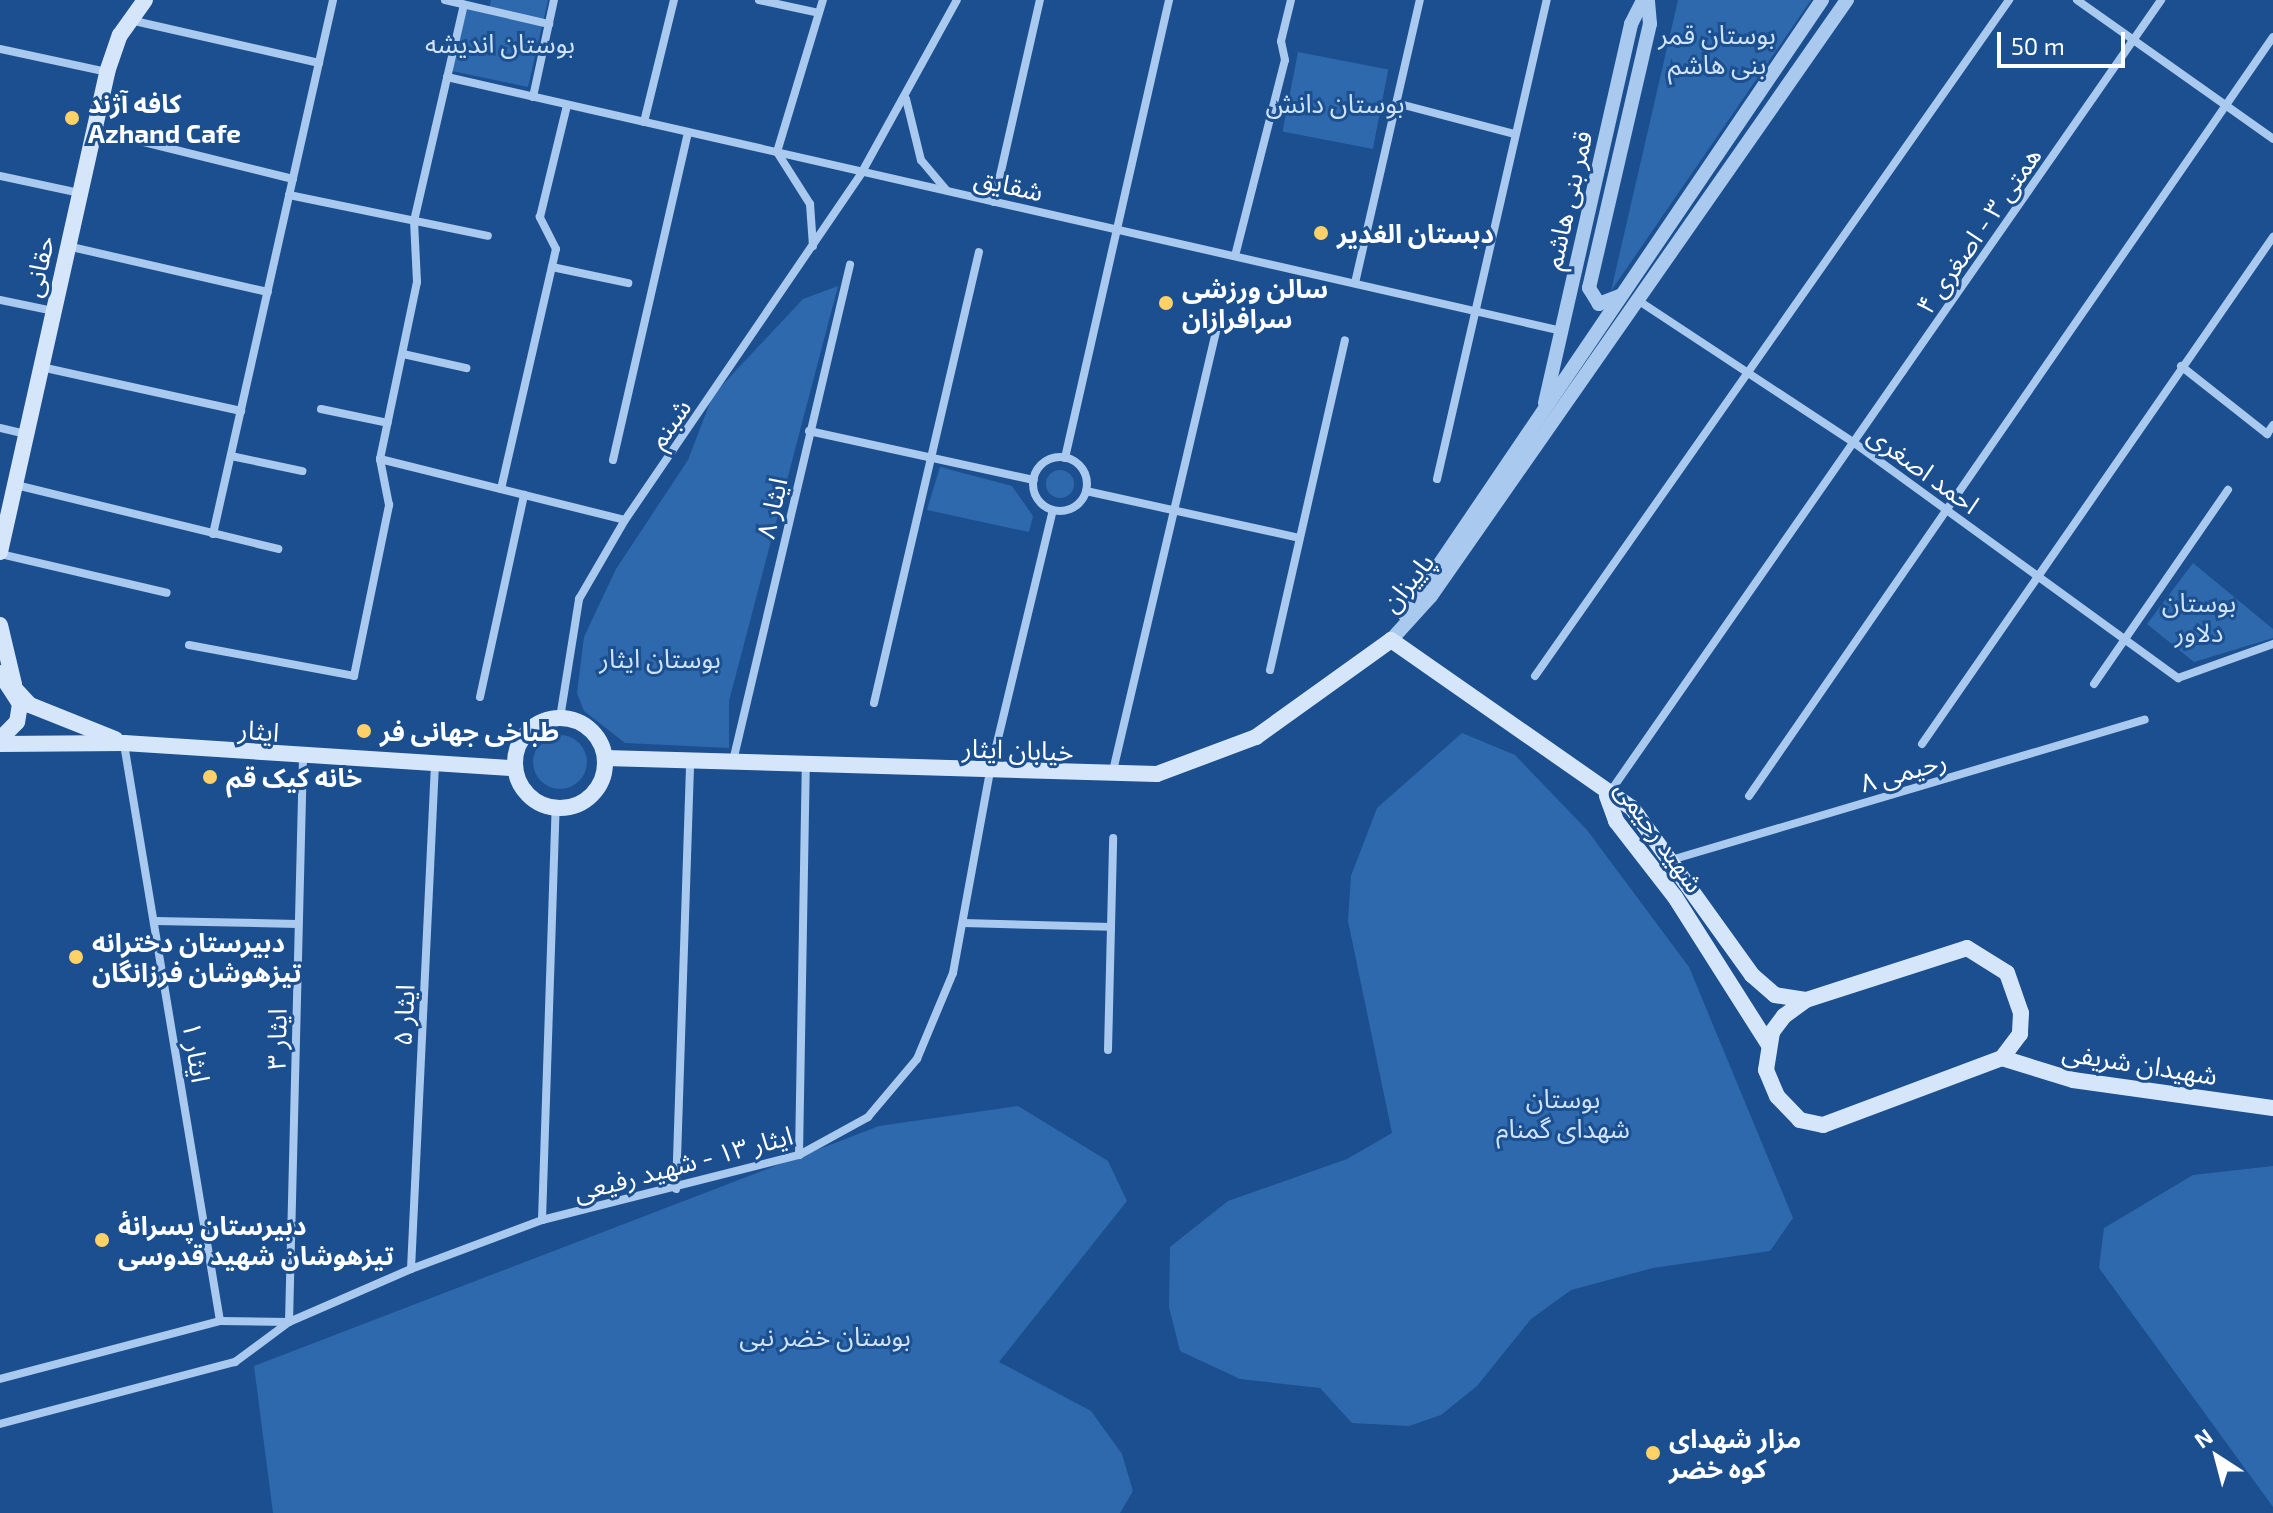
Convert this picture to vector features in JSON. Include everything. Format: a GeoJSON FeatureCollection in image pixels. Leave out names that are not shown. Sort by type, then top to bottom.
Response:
{"type":"FeatureCollection","features":[{"type":"Feature","properties":{"kind":"main road","name":"حقانی"},"geometry":{"type":"LineString","coordinates":[[0,553],[107,72],[130,20],[145,0]]}},
{"type":"Feature","properties":{"kind":"main road"},"geometry":{"type":"LineString","coordinates":[[0,625],[20,713],[0,742]]}},
{"type":"Feature","properties":{"kind":"main road","name":"خیابان ایثار"},"geometry":{"type":"LineString","coordinates":[[605,758],[1112,777],[1196,765],[1256,737],[1391,640]]}},
{"type":"Feature","properties":{"kind":"main road","name":"شهید رحیمی"},"geometry":{"type":"LineString","coordinates":[[1391,640],[1607,796],[1616,821],[1684,910],[1769,1045]]}},
{"type":"Feature","properties":{"kind":"main road"},"geometry":{"type":"LineString","coordinates":[[0,673],[40,710],[124,743]]}},
{"type":"Feature","properties":{"kind":"main road"},"geometry":{"type":"LineString","coordinates":[[560,718],[585,725],[605,758],[592,794],[556,807],[524,791],[515,768],[521,739],[560,718]]}},
{"type":"Feature","properties":{"kind":"main road","name":"ایثار"},"geometry":{"type":"LineString","coordinates":[[0,742],[124,743],[303,757],[515,768]]}},
{"type":"Feature","properties":{"kind":"main road"},"geometry":{"type":"LineString","coordinates":[[1607,796],[1632,808],[1752,975],[1775,995],[1806,1000]]}},
{"type":"Feature","properties":{"kind":"main road"},"geometry":{"type":"LineString","coordinates":[[1967,948],[2007,973],[2021,1013],[2020,1034],[2002,1058],[1823,1125],[1800,1120],[1777,1096],[1766,1070],[1769,1045],[1784,1016],[1806,1000],[1967,948]]}},
{"type":"Feature","properties":{"kind":"main road","name":"شهیدان شریفی"},"geometry":{"type":"LineString","coordinates":[[2002,1058],[2073,1080],[2273,1108]]}},
{"type":"Feature","properties":{"kind":"street"},"geometry":{"type":"LineString","coordinates":[[213,534],[333,0]]}},
{"type":"Feature","properties":{"kind":"street"},"geometry":{"type":"LineString","coordinates":[[445,0],[549,24]]}},
{"type":"Feature","properties":{"kind":"street"},"geometry":{"type":"LineString","coordinates":[[485,10],[487,0]]}},
{"type":"Feature","properties":{"kind":"street"},"geometry":{"type":"LineString","coordinates":[[533,97],[554,0]]}},
{"type":"Feature","properties":{"kind":"street"},"geometry":{"type":"LineString","coordinates":[[644,122],[674,0]]}},
{"type":"Feature","properties":{"kind":"street"},"geometry":{"type":"LineString","coordinates":[[759,0],[819,13]]}},
{"type":"Feature","properties":{"kind":"street"},"geometry":{"type":"LineString","coordinates":[[813,246],[810,204],[777,152],[823,0]]}},
{"type":"Feature","properties":{"kind":"street","name":"شبنم"},"geometry":{"type":"LineString","coordinates":[[560,718],[571,620],[625,520],[862,172],[957,0]]}},
{"type":"Feature","properties":{"kind":"street"},"geometry":{"type":"LineString","coordinates":[[994,202],[1040,0]]}},
{"type":"Feature","properties":{"kind":"street"},"geometry":{"type":"LineString","coordinates":[[1065,458],[1114,229],[1169,0]]}},
{"type":"Feature","properties":{"kind":"street"},"geometry":{"type":"LineString","coordinates":[[1235,256],[1285,60],[1281,41],[1291,0]]}},
{"type":"Feature","properties":{"kind":"street"},"geometry":{"type":"LineString","coordinates":[[1355,283],[1420,0]]}},
{"type":"Feature","properties":{"kind":"street"},"geometry":{"type":"LineString","coordinates":[[1437,479],[1547,0]]}},
{"type":"Feature","properties":{"kind":"street","name":"قمر بنی هاشم"},"geometry":{"type":"LineString","coordinates":[[1625,293],[1599,304],[1589,288],[1650,24],[1646,0]]}},
{"type":"Feature","properties":{"kind":"street","name":"قمر بنی هاشم"},"geometry":{"type":"LineString","coordinates":[[1543,413],[1631,24],[1646,0]]}},
{"type":"Feature","properties":{"kind":"street","name":"پاییزان"},"geometry":{"type":"LineString","coordinates":[[1391,640],[1822,0]]}},
{"type":"Feature","properties":{"kind":"street","name":"پاییزان"},"geometry":{"type":"LineString","coordinates":[[1391,640],[1431,596],[1847,0]]}},
{"type":"Feature","properties":{"kind":"street"},"geometry":{"type":"LineString","coordinates":[[1535,676],[2009,0]]}},
{"type":"Feature","properties":{"kind":"street"},"geometry":{"type":"LineString","coordinates":[[2077,0],[2273,139]]}},
{"type":"Feature","properties":{"kind":"street","name":"همتی ۳ - اصغری ۴"},"geometry":{"type":"LineString","coordinates":[[1607,796],[2161,0]]}},
{"type":"Feature","properties":{"kind":"street"},"geometry":{"type":"LineString","coordinates":[[189,645],[354,676],[389,505],[380,459],[417,282],[414,221],[464,5]]}},
{"type":"Feature","properties":{"kind":"street"},"geometry":{"type":"LineString","coordinates":[[130,20],[319,63]]}},
{"type":"Feature","properties":{"kind":"street"},"geometry":{"type":"LineString","coordinates":[[1749,796],[1943,507],[2273,37]]}},
{"type":"Feature","properties":{"kind":"street"},"geometry":{"type":"LineString","coordinates":[[0,49],[107,72]]}},
{"type":"Feature","properties":{"kind":"street","name":"شقایق"},"geometry":{"type":"LineString","coordinates":[[447,77],[1562,331]]}},
{"type":"Feature","properties":{"kind":"street"},"geometry":{"type":"LineString","coordinates":[[906,97],[921,160],[947,191]]}},
{"type":"Feature","properties":{"kind":"street"},"geometry":{"type":"LineString","coordinates":[[1396,103],[1515,134]]}},
{"type":"Feature","properties":{"kind":"street"},"geometry":{"type":"LineString","coordinates":[[501,489],[556,249],[540,217],[567,105]]}},
{"type":"Feature","properties":{"kind":"street"},"geometry":{"type":"LineString","coordinates":[[95,130],[293,179]]}},
{"type":"Feature","properties":{"kind":"street"},"geometry":{"type":"LineString","coordinates":[[613,460],[688,132]]}},
{"type":"Feature","properties":{"kind":"street"},"geometry":{"type":"LineString","coordinates":[[0,176],[80,193]]}},
{"type":"Feature","properties":{"kind":"street"},"geometry":{"type":"LineString","coordinates":[[289,195],[488,236]]}},
{"type":"Feature","properties":{"kind":"street"},"geometry":{"type":"LineString","coordinates":[[1922,744],[2273,237]]}},
{"type":"Feature","properties":{"kind":"street"},"geometry":{"type":"LineString","coordinates":[[67,246],[268,292]]}},
{"type":"Feature","properties":{"kind":"street"},"geometry":{"type":"LineString","coordinates":[[874,703],[979,252]]}},
{"type":"Feature","properties":{"kind":"street","name":"ایثار ۸"},"geometry":{"type":"LineString","coordinates":[[733,761],[850,265]]}},
{"type":"Feature","properties":{"kind":"street"},"geometry":{"type":"LineString","coordinates":[[552,267],[628,283]]}},
{"type":"Feature","properties":{"kind":"street"},"geometry":{"type":"LineString","coordinates":[[0,300],[53,311]]}},
{"type":"Feature","properties":{"kind":"street","name":"احمد اصغری"},"geometry":{"type":"LineString","coordinates":[[1639,301],[1853,442],[2178,678],[2273,644]]}},
{"type":"Feature","properties":{"kind":"street"},"geometry":{"type":"LineString","coordinates":[[1112,777],[1221,312]]}},
{"type":"Feature","properties":{"kind":"street"},"geometry":{"type":"LineString","coordinates":[[1270,670],[1345,340]]}},
{"type":"Feature","properties":{"kind":"street"},"geometry":{"type":"LineString","coordinates":[[403,354],[466,368]]}},
{"type":"Feature","properties":{"kind":"street"},"geometry":{"type":"LineString","coordinates":[[2181,366],[2267,434],[2273,425]]}},
{"type":"Feature","properties":{"kind":"street"},"geometry":{"type":"LineString","coordinates":[[40,367],[241,411]]}},
{"type":"Feature","properties":{"kind":"street"},"geometry":{"type":"LineString","coordinates":[[321,409],[388,423]]}},
{"type":"Feature","properties":{"kind":"street"},"geometry":{"type":"LineString","coordinates":[[0,428],[26,434]]}},
{"type":"Feature","properties":{"kind":"street"},"geometry":{"type":"LineString","coordinates":[[809,431],[1034,480]]}},
{"type":"Feature","properties":{"kind":"street"},"geometry":{"type":"LineString","coordinates":[[231,456],[302,471]]}},
{"type":"Feature","properties":{"kind":"street"},"geometry":{"type":"LineString","coordinates":[[1065,458],[1083,470],[1086,491],[1077,505],[1053,510],[1040,502],[1034,480],[1048,460],[1065,458]]}},
{"type":"Feature","properties":{"kind":"street"},"geometry":{"type":"LineString","coordinates":[[380,459],[625,520]]}},
{"type":"Feature","properties":{"kind":"street"},"geometry":{"type":"LineString","coordinates":[[15,484],[278,549]]}},
{"type":"Feature","properties":{"kind":"street"},"geometry":{"type":"LineString","coordinates":[[2094,684],[2228,490]]}},
{"type":"Feature","properties":{"kind":"street"},"geometry":{"type":"LineString","coordinates":[[1086,491],[1299,538]]}},
{"type":"Feature","properties":{"kind":"street"},"geometry":{"type":"LineString","coordinates":[[480,697],[524,495]]}},
{"type":"Feature","properties":{"kind":"street","name":"ایثار ۱۳ - شهید رفیعی"},"geometry":{"type":"LineString","coordinates":[[0,1424],[235,1362],[289,1322],[411,1269],[542,1220],[676,1189],[799,1155],[868,1117],[917,1059],[953,973],[990,772],[1053,510]]}},
{"type":"Feature","properties":{"kind":"street"},"geometry":{"type":"LineString","coordinates":[[0,553],[167,593]]}},
{"type":"Feature","properties":{"kind":"street","name":"رحیمی ۸"},"geometry":{"type":"LineString","coordinates":[[1671,860],[2145,720]]}},
{"type":"Feature","properties":{"kind":"street","name":"ایثار ۱"},"geometry":{"type":"LineString","coordinates":[[124,743],[220,1321]]}},
{"type":"Feature","properties":{"kind":"street","name":"ایثار ۳"},"geometry":{"type":"LineString","coordinates":[[289,1322],[303,757]]}},
{"type":"Feature","properties":{"kind":"street"},"geometry":{"type":"LineString","coordinates":[[676,1189],[690,760]]}},
{"type":"Feature","properties":{"kind":"street","name":"ایثار ۵"},"geometry":{"type":"LineString","coordinates":[[411,1269],[435,762]]}},
{"type":"Feature","properties":{"kind":"street"},"geometry":{"type":"LineString","coordinates":[[799,1155],[806,764]]}},
{"type":"Feature","properties":{"kind":"street"},"geometry":{"type":"LineString","coordinates":[[542,1220],[556,807]]}},
{"type":"Feature","properties":{"kind":"street"},"geometry":{"type":"LineString","coordinates":[[1108,1050],[1113,838]]}},
{"type":"Feature","properties":{"kind":"street"},"geometry":{"type":"LineString","coordinates":[[155,921],[298,924]]}},
{"type":"Feature","properties":{"kind":"street"},"geometry":{"type":"LineString","coordinates":[[963,923],[1111,927]]}},
{"type":"Feature","properties":{"kind":"street","name":"ایثار ۱۳ - شهید رفیعی"},"geometry":{"type":"LineString","coordinates":[[0,1379],[220,1321],[289,1322]]}},
{"type":"Feature","properties":{"kind":"green space","name":"بوستان اندیشه"},"geometry":{"type":"Polygon","coordinates":[[[491,0],[548,0],[528,87],[452,71],[468,4],[489,9],[491,0]]]}},
{"type":"Feature","properties":{"kind":"green space","name":"بوستان قمر بنی هاشم"},"geometry":{"type":"Polygon","coordinates":[[[1678,0],[1811,0],[1611,291],[1678,0]]]}},
{"type":"Feature","properties":{"kind":"green space","name":"بوستان دانش"},"geometry":{"type":"Polygon","coordinates":[[[1298,52],[1388,70],[1373,149],[1283,132],[1298,52]]]}},
{"type":"Feature","properties":{"kind":"green space","name":"بوستان ایثار"},"geometry":{"type":"Polygon","coordinates":[[[838,286],[729,701],[729,748],[625,743],[584,711],[577,693],[584,637],[616,569],[688,460],[713,395],[803,299],[838,286]]]}},
{"type":"Feature","properties":{"kind":"green space"},"geometry":{"type":"Polygon","coordinates":[[[940,467],[1012,486],[1033,516],[1029,532],[927,510],[940,467]]]}},
{"type":"Feature","properties":{"kind":"green space"},"geometry":{"type":"Polygon","coordinates":[[[1060,470],[1070,474],[1074,484],[1070,494],[1060,498],[1050,494],[1046,484],[1050,474],[1060,470]]]}},
{"type":"Feature","properties":{"kind":"green space","name":"بوستان دلاور"},"geometry":{"type":"Polygon","coordinates":[[[2193,563],[2273,629],[2273,638],[2194,662],[2147,624],[2193,563]]]}},
{"type":"Feature","properties":{"kind":"green space","name":"بوستان شهدای گمنام"},"geometry":{"type":"Polygon","coordinates":[[[1462,733],[1515,755],[1587,830],[1689,967],[1793,1218],[1770,1251],[1653,1268],[1571,1290],[1531,1319],[1477,1386],[1441,1415],[1409,1426],[1352,1423],[1320,1388],[1240,1379],[1180,1351],[1169,1307],[1170,1247],[1228,1201],[1347,1159],[1392,1133],[1348,921],[1351,876],[1377,808],[1462,733]]]}},
{"type":"Feature","properties":{"kind":"green space"},"geometry":{"type":"Polygon","coordinates":[[[560,735],[579,743],[587,762],[579,781],[560,789],[541,781],[533,762],[541,743],[560,735]]]}},
{"type":"Feature","properties":{"kind":"green space","name":"بوستان خضر نبی"},"geometry":{"type":"Polygon","coordinates":[[[1018,1106],[1108,1161],[1127,1201],[999,1362],[1091,1411],[1122,1454],[1133,1491],[1120,1513],[273,1513],[254,1366],[879,1126],[1018,1106]]]}},
{"type":"Feature","properties":{"kind":"green space"},"geometry":{"type":"Polygon","coordinates":[[[2273,1166],[2273,1507],[2099,1268],[2104,1228],[2193,1175],[2273,1166]]]}},
{"type":"Feature","properties":{"kind":"place","name":"کافه آژند Azhand Cafe"},"geometry":{"type":"Point","coordinates":[72,118]}},
{"type":"Feature","properties":{"kind":"place","name":"دبستان الغدیر"},"geometry":{"type":"Point","coordinates":[1321,233]}},
{"type":"Feature","properties":{"kind":"place","name":"سالن ورزشی سرافرازان"},"geometry":{"type":"Point","coordinates":[1166,303]}},
{"type":"Feature","properties":{"kind":"place","name":"طباخی جهانی فر"},"geometry":{"type":"Point","coordinates":[364,731]}},
{"type":"Feature","properties":{"kind":"place","name":"خانه کیک قم"},"geometry":{"type":"Point","coordinates":[210,777]}},
{"type":"Feature","properties":{"kind":"place","name":"دبیرستان دخترانه تیزهوشان فرزانگان"},"geometry":{"type":"Point","coordinates":[76,957]}},
{"type":"Feature","properties":{"kind":"place","name":"دبیرستان پسرانهٔ تیزهوشان شهید قدوسی"},"geometry":{"type":"Point","coordinates":[102,1240]}},
{"type":"Feature","properties":{"kind":"place","name":"مزار شهدای کوه خضر"},"geometry":{"type":"Point","coordinates":[1653,1453]}}]}
